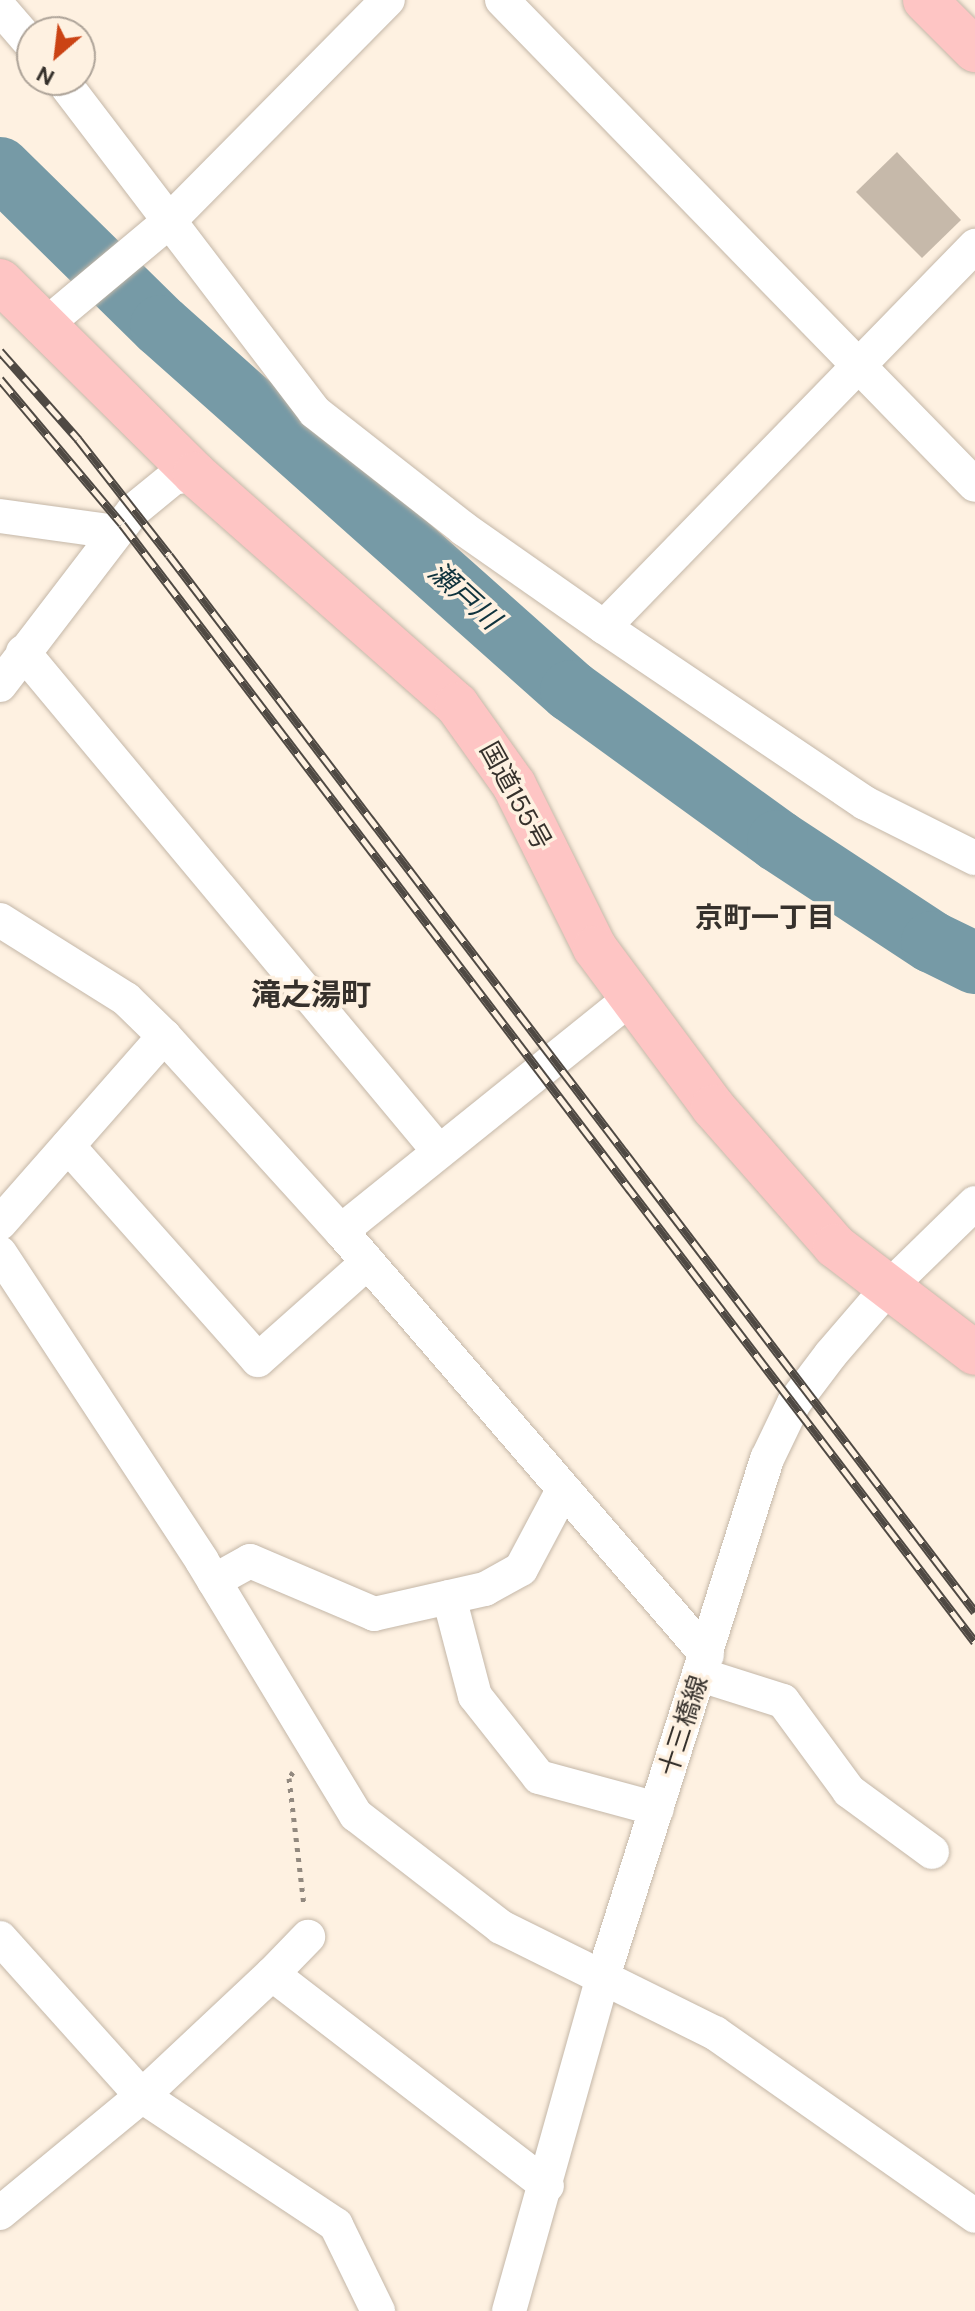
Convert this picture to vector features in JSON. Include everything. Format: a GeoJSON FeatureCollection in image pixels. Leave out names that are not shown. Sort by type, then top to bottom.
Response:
{"type":"FeatureCollection","features":[{"type":"Feature","properties":{"kind":"highway"},"geometry":{"type":"LineString","coordinates":[[925,0],[975,50]]}},
{"type":"Feature","properties":{"kind":"highway","name":"国道155号"},"geometry":{"type":"LineString","coordinates":[[0,281],[57,315],[195,474],[427,678],[485,737],[514,785],[595,948],[791,1201],[887,1289],[975,1353]]}},
{"type":"Feature","properties":{"kind":"street"},"geometry":{"type":"LineString","coordinates":[[57,315],[157,231],[388,0]]}},
{"type":"Feature","properties":{"kind":"street"},"geometry":{"type":"LineString","coordinates":[[502,0],[854,365],[975,485]]}},
{"type":"Feature","properties":{"kind":"street"},"geometry":{"type":"LineString","coordinates":[[0,8],[16,26]]}},
{"type":"Feature","properties":{"kind":"street"},"geometry":{"type":"LineString","coordinates":[[72,96],[157,231],[315,412],[464,529],[604,627],[865,803],[975,858]]}},
{"type":"Feature","properties":{"kind":"street"},"geometry":{"type":"LineString","coordinates":[[604,627],[854,365],[975,246]]}},
{"type":"Feature","properties":{"kind":"street"},"geometry":{"type":"LineString","coordinates":[[0,685],[116,532],[173,478],[195,474]]}},
{"type":"Feature","properties":{"kind":"street"},"geometry":{"type":"LineString","coordinates":[[0,516],[116,532]]}},
{"type":"Feature","properties":{"kind":"street"},"geometry":{"type":"LineString","coordinates":[[23,652],[437,1149]]}},
{"type":"Feature","properties":{"kind":"street"},"geometry":{"type":"LineString","coordinates":[[0,920],[126,999],[164,1036],[368,1262],[704,1665],[783,1701],[849,1791],[932,1852]]}},
{"type":"Feature","properties":{"kind":"street"},"geometry":{"type":"LineString","coordinates":[[341,1231],[437,1149],[631,998]]}},
{"type":"Feature","properties":{"kind":"street"},"geometry":{"type":"LineString","coordinates":[[0,1223],[164,1036]]}},
{"type":"Feature","properties":{"kind":"street"},"geometry":{"type":"LineString","coordinates":[[68,1146],[258,1360],[368,1262]]}},
{"type":"Feature","properties":{"kind":"street","name":"十三橋線"},"geometry":{"type":"LineString","coordinates":[[509,2311],[547,2186],[602,1980],[767,1459],[794,1403],[887,1289],[975,1203]]}},
{"type":"Feature","properties":{"kind":"street"},"geometry":{"type":"LineString","coordinates":[[0,1253],[214,1581],[356,1815],[501,1927],[602,1980],[715,2033],[975,2216]]}},
{"type":"Feature","properties":{"kind":"street"},"geometry":{"type":"LineString","coordinates":[[214,1581],[250,1561],[374,1614],[485,1589],[521,1569],[562,1492]]}},
{"type":"Feature","properties":{"kind":"street"},"geometry":{"type":"LineString","coordinates":[[449,1597],[475,1696],[539,1777],[657,1809]]}},
{"type":"Feature","properties":{"kind":"street"},"geometry":{"type":"LineString","coordinates":[[0,2213],[142,2096],[308,1937]]}},
{"type":"Feature","properties":{"kind":"street"},"geometry":{"type":"LineString","coordinates":[[0,1938],[142,2096],[336,2225],[378,2311]]}},
{"type":"Feature","properties":{"kind":"street"},"geometry":{"type":"LineString","coordinates":[[272,1974],[547,2186]]}},
{"type":"Feature","properties":{"kind":"path"},"geometry":{"type":"LineString","coordinates":[[308,1937],[289,1778],[312,1742]]}},
{"type":"Feature","properties":{"kind":"building"},"geometry":{"type":"Polygon","coordinates":[[[897,152],[961,220],[922,258],[856,192],[897,152]]]}},
{"type":"Feature","properties":{"kind":"waterway","name":"瀬戸川"},"geometry":{"type":"LineString","coordinates":[[0,168],[161,326],[571,691],[778,841],[932,942],[975,963]]}},
{"type":"Feature","properties":{"kind":"railway"},"geometry":{"type":"LineString","coordinates":[[0,351],[78,439],[169,555],[975,1612]]}},
{"type":"Feature","properties":{"kind":"railway"},"geometry":{"type":"LineString","coordinates":[[0,379],[122,524],[975,1642]]}},
{"type":"Feature","properties":{"kind":"district","name":"京町一丁目"},"geometry":{"type":"Point","coordinates":[765,918]}},
{"type":"Feature","properties":{"kind":"district","name":"滝之湯町"},"geometry":{"type":"Point","coordinates":[311,995]}}]}
